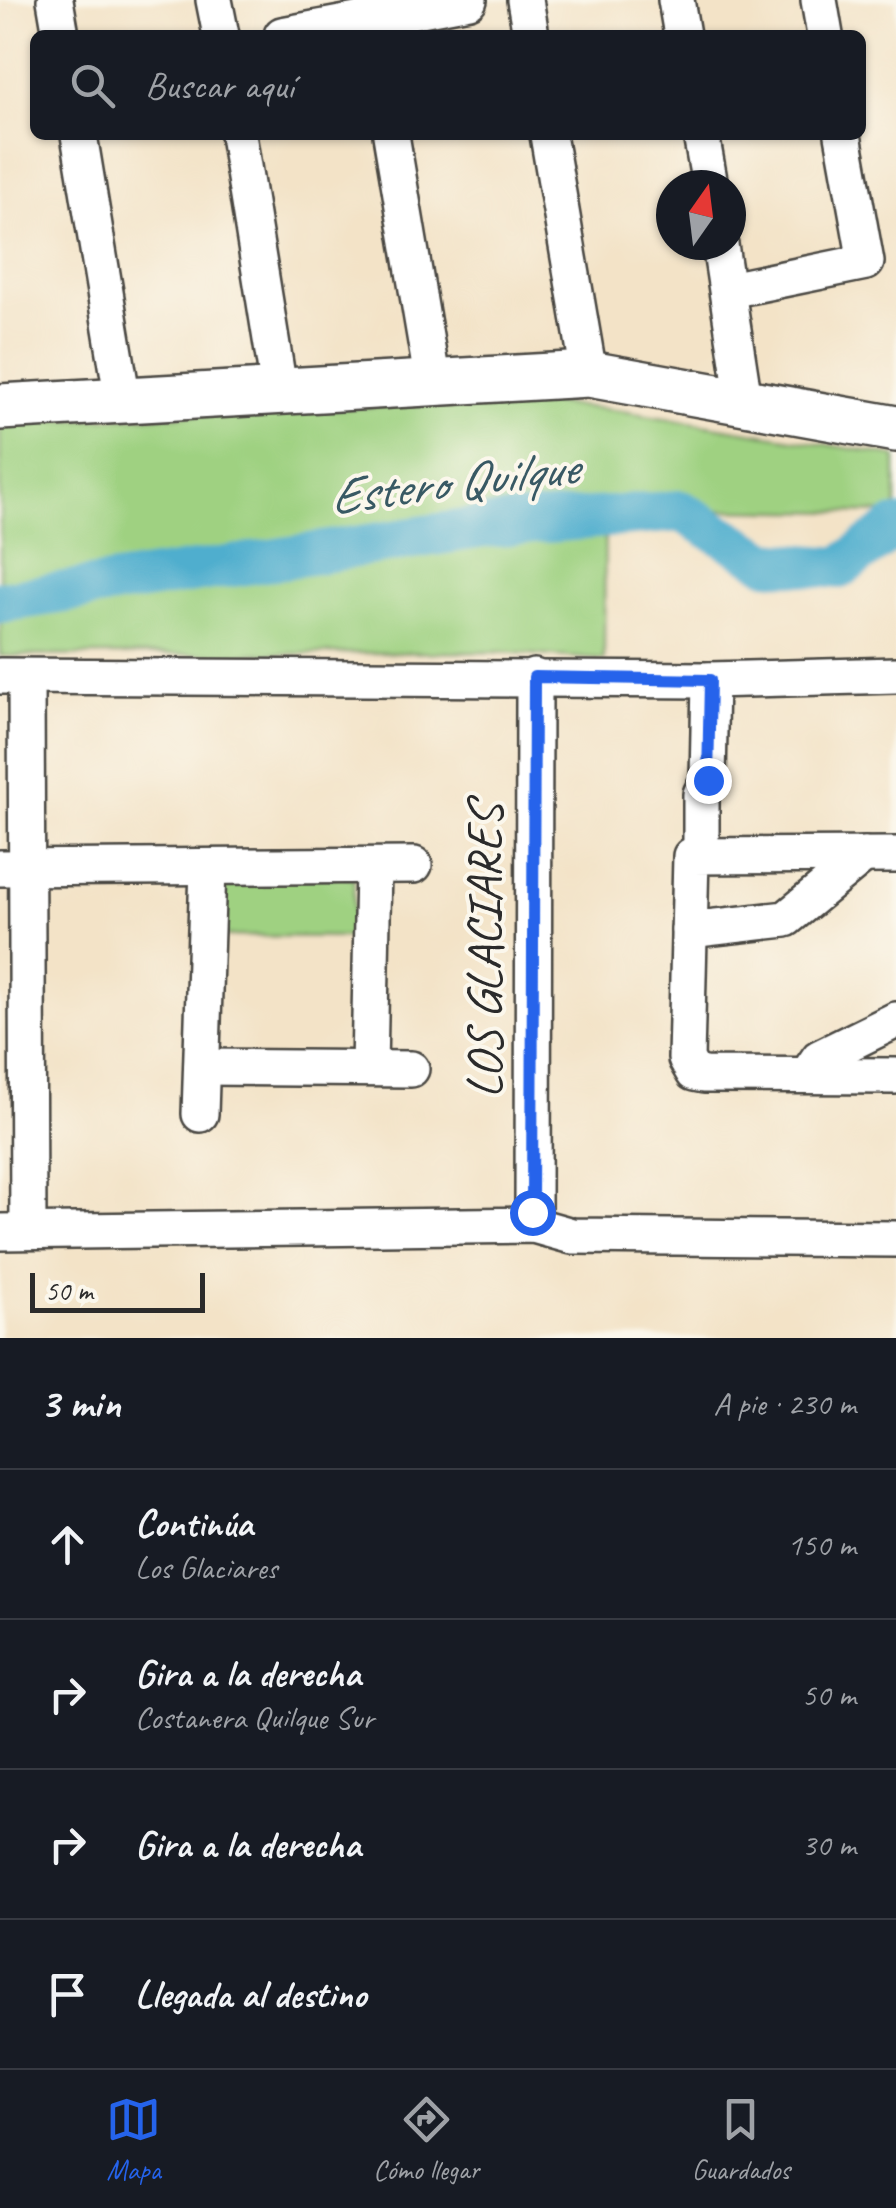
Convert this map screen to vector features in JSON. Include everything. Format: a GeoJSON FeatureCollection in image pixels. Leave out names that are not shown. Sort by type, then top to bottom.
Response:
{"type":"FeatureCollection","features":[{"type":"Feature","properties":{"kind":"main road"},"geometry":{"type":"LineString","coordinates":[[0,406],[589,374],[896,429]]}},
{"type":"Feature","properties":{"kind":"street"},"geometry":{"type":"LineString","coordinates":[[55,0],[61,30]]}},
{"type":"Feature","properties":{"kind":"street"},"geometry":{"type":"LineString","coordinates":[[214,0],[220,30]]}},
{"type":"Feature","properties":{"kind":"street"},"geometry":{"type":"LineString","coordinates":[[308,30],[470,0]]}},
{"type":"Feature","properties":{"kind":"street"},"geometry":{"type":"LineString","coordinates":[[524,0],[529,30]]}},
{"type":"Feature","properties":{"kind":"street"},"geometry":{"type":"LineString","coordinates":[[676,0],[681,30]]}},
{"type":"Feature","properties":{"kind":"street"},"geometry":{"type":"LineString","coordinates":[[819,0],[824,30]]}},
{"type":"Feature","properties":{"kind":"street"},"geometry":{"type":"LineString","coordinates":[[80,140],[122,400]]}},
{"type":"Feature","properties":{"kind":"street"},"geometry":{"type":"LineString","coordinates":[[239,140],[279,389]]}},
{"type":"Feature","properties":{"kind":"street"},"geometry":{"type":"LineString","coordinates":[[392,140],[432,384]]}},
{"type":"Feature","properties":{"kind":"street"},"geometry":{"type":"LineString","coordinates":[[549,140],[589,374]]}},
{"type":"Feature","properties":{"kind":"street"},"geometry":{"type":"LineString","coordinates":[[701,140],[707,170]]}},
{"type":"Feature","properties":{"kind":"street"},"geometry":{"type":"LineString","coordinates":[[728,290],[866,262],[844,140]]}},
{"type":"Feature","properties":{"kind":"street"},"geometry":{"type":"LineString","coordinates":[[723,260],[744,402]]}},
{"type":"Feature","properties":{"kind":"street"},"geometry":{"type":"LineString","coordinates":[[896,675],[710,680],[13,676],[14,1232],[534,1225],[572,1236],[896,1239]]}},
{"type":"Feature","properties":{"kind":"street","name":"LOS GLACIARES"},"geometry":{"type":"LineString","coordinates":[[534,677],[534,1225]]}},
{"type":"Feature","properties":{"kind":"street"},"geometry":{"type":"LineString","coordinates":[[701,854],[701,794],[708,780],[710,680]]}},
{"type":"Feature","properties":{"kind":"street"},"geometry":{"type":"LineString","coordinates":[[880,855],[691,856],[688,1066],[704,1076],[896,1076]]}},
{"type":"Feature","properties":{"kind":"street"},"geometry":{"type":"LineString","coordinates":[[688,930],[786,919],[880,855]]}},
{"type":"Feature","properties":{"kind":"street"},"geometry":{"type":"LineString","coordinates":[[13,868],[414,865]]}},
{"type":"Feature","properties":{"kind":"street"},"geometry":{"type":"LineString","coordinates":[[200,1114],[208,868]]}},
{"type":"Feature","properties":{"kind":"street"},"geometry":{"type":"LineString","coordinates":[[369,1068],[372,868]]}},
{"type":"Feature","properties":{"kind":"street"},"geometry":{"type":"LineString","coordinates":[[808,1074],[819,1058],[896,1020]]}},
{"type":"Feature","properties":{"kind":"street"},"geometry":{"type":"LineString","coordinates":[[202,1068],[411,1069]]}},
{"type":"Feature","properties":{"kind":"green space"},"geometry":{"type":"Polygon","coordinates":[[[522,400],[622,411],[896,456],[896,513],[605,508],[604,660],[502,652],[0,656],[0,423],[522,400]]]}},
{"type":"Feature","properties":{"kind":"green space"},"geometry":{"type":"Polygon","coordinates":[[[216,875],[354,877],[353,937],[217,936],[216,875]]]}},
{"type":"Feature","properties":{"kind":"waterway","name":"Estero Quilque"},"geometry":{"type":"LineString","coordinates":[[0,602],[484,527],[681,511],[767,562],[840,568],[896,527]]}},
{"type":"Feature","properties":{"kind":"route"},"geometry":{"type":"LineString","coordinates":[[532,1212],[534,677],[710,680],[708,780]]}}]}
